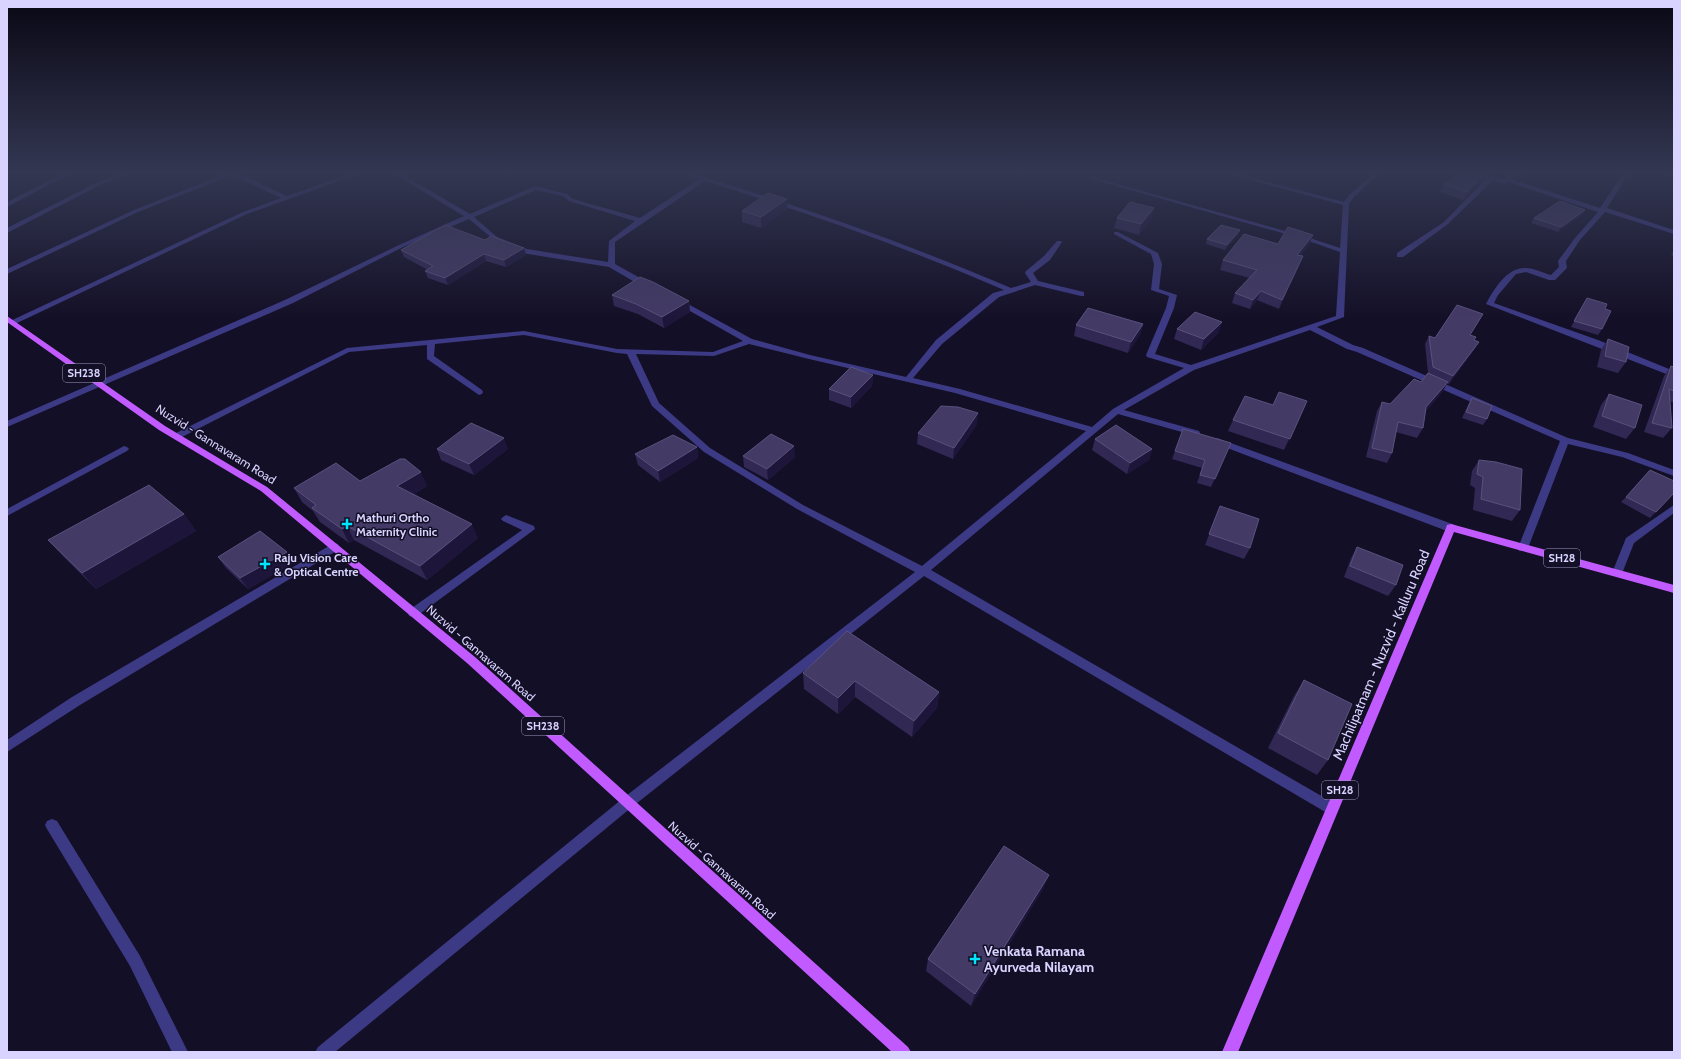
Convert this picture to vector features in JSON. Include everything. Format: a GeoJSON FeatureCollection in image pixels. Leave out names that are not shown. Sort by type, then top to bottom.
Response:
{"type":"FeatureCollection","features":[{"type":"Feature","properties":{"kind":"main road","name":"Nuzvid - Gannavaram Road"},"geometry":{"type":"LineString","coordinates":[[10,320],[99,384],[177,436],[264,489],[471,660],[903,1052]]}},
{"type":"Feature","properties":{"kind":"main road","name":"SH28"},"geometry":{"type":"LineString","coordinates":[[1451,528],[1674,589]]}},
{"type":"Feature","properties":{"kind":"main road","name":"Machilipatnam - Nuzvid - Kalluru Road"},"geometry":{"type":"LineString","coordinates":[[1230,1052],[1451,528]]}},
{"type":"Feature","properties":{"kind":"street"},"geometry":{"type":"LineString","coordinates":[[7,231],[26,221]]}},
{"type":"Feature","properties":{"kind":"street"},"geometry":{"type":"LineString","coordinates":[[7,272],[114,221]]}},
{"type":"Feature","properties":{"kind":"street"},"geometry":{"type":"LineString","coordinates":[[10,320],[227,221]]}},
{"type":"Feature","properties":{"kind":"street"},"geometry":{"type":"LineString","coordinates":[[7,424],[290,301],[401,246],[458,221]]}},
{"type":"Feature","properties":{"kind":"street"},"geometry":{"type":"LineString","coordinates":[[477,221],[495,238],[525,251],[611,265],[657,290]]}},
{"type":"Feature","properties":{"kind":"street"},"geometry":{"type":"LineString","coordinates":[[611,265],[612,241],[640,221]]}},
{"type":"Feature","properties":{"kind":"street"},"geometry":{"type":"LineString","coordinates":[[831,221],[940,260],[1010,290]]}},
{"type":"Feature","properties":{"kind":"street"},"geometry":{"type":"LineString","coordinates":[[1247,221],[1305,238],[1343,251]]}},
{"type":"Feature","properties":{"kind":"street"},"geometry":{"type":"LineString","coordinates":[[323,1052],[627,803],[923,571],[1116,412],[1191,368],[1340,317],[1345,221]]}},
{"type":"Feature","properties":{"kind":"street"},"geometry":{"type":"LineString","coordinates":[[1400,255],[1448,221]]}},
{"type":"Feature","properties":{"kind":"street"},"geometry":{"type":"LineString","coordinates":[[1593,221],[1562,261],[1562,268],[1552,278],[1526,270],[1514,272],[1495,294],[1490,304],[1595,342],[1674,374]]}},
{"type":"Feature","properties":{"kind":"street"},"geometry":{"type":"LineString","coordinates":[[1639,221],[1674,232]]}},
{"type":"Feature","properties":{"kind":"street"},"geometry":{"type":"LineString","coordinates":[[1116,233],[1154,253],[1158,264],[1155,290],[1173,295],[1170,308],[1150,355],[1191,368]]}},
{"type":"Feature","properties":{"kind":"street"},"geometry":{"type":"LineString","coordinates":[[1035,283],[1029,273],[1047,258],[1059,242]]}},
{"type":"Feature","properties":{"kind":"street"},"geometry":{"type":"LineString","coordinates":[[908,379],[939,342],[996,295],[1035,283],[1082,294]]}},
{"type":"Feature","properties":{"kind":"street"},"geometry":{"type":"LineString","coordinates":[[670,296],[749,340],[809,357],[957,391],[1093,430]]}},
{"type":"Feature","properties":{"kind":"street"},"geometry":{"type":"LineString","coordinates":[[1310,327],[1350,347],[1360,350],[1565,440],[1625,455],[1674,473]]}},
{"type":"Feature","properties":{"kind":"street"},"geometry":{"type":"LineString","coordinates":[[177,436],[347,350],[524,333],[617,351],[714,354],[749,340]]}},
{"type":"Feature","properties":{"kind":"street"},"geometry":{"type":"LineString","coordinates":[[431,342],[430,357],[479,392]]}},
{"type":"Feature","properties":{"kind":"street"},"geometry":{"type":"LineString","coordinates":[[630,351],[655,404],[706,450],[800,507],[923,571],[1332,809]]}},
{"type":"Feature","properties":{"kind":"street"},"geometry":{"type":"LineString","coordinates":[[1116,412],[1186,430],[1451,528]]}},
{"type":"Feature","properties":{"kind":"street"},"geometry":{"type":"LineString","coordinates":[[1522,548],[1565,440]]}},
{"type":"Feature","properties":{"kind":"street"},"geometry":{"type":"LineString","coordinates":[[7,514],[124,449]]}},
{"type":"Feature","properties":{"kind":"street"},"geometry":{"type":"LineString","coordinates":[[1617,573],[1630,541],[1674,508]]}},
{"type":"Feature","properties":{"kind":"street"},"geometry":{"type":"LineString","coordinates":[[413,613],[530,529],[506,519]]}},
{"type":"Feature","properties":{"kind":"street"},"geometry":{"type":"LineString","coordinates":[[7,747],[76,701],[334,547]]}},
{"type":"Feature","properties":{"kind":"street"},"geometry":{"type":"LineString","coordinates":[[52,825],[135,961],[180,1052]]}},
{"type":"Feature","properties":{"kind":"building"},"geometry":{"type":"Polygon","coordinates":[[[1131,221],[1143,221],[1141,224],[1131,221]]]}},
{"type":"Feature","properties":{"kind":"building"},"geometry":{"type":"Polygon","coordinates":[[[1544,221],[1569,221],[1561,227],[1544,221]]]}},
{"type":"Feature","properties":{"kind":"building"},"geometry":{"type":"Polygon","coordinates":[[[445,225],[485,240],[491,236],[524,248],[504,260],[484,254],[445,278],[425,271],[433,266],[401,250],[445,225]]]}},
{"type":"Feature","properties":{"kind":"building"},"geometry":{"type":"Polygon","coordinates":[[[1221,225],[1240,230],[1227,245],[1207,239],[1221,225]]]}},
{"type":"Feature","properties":{"kind":"building"},"geometry":{"type":"Polygon","coordinates":[[[1288,227],[1313,235],[1297,255],[1303,256],[1282,300],[1261,291],[1253,300],[1235,293],[1257,270],[1223,260],[1244,234],[1278,244],[1288,227]]]}},
{"type":"Feature","properties":{"kind":"building"},"geometry":{"type":"Polygon","coordinates":[[[640,277],[653,282],[689,301],[662,317],[636,304],[612,295],[640,277]]]}},
{"type":"Feature","properties":{"kind":"building"},"geometry":{"type":"Polygon","coordinates":[[[1587,298],[1607,304],[1605,309],[1611,311],[1602,329],[1574,321],[1587,298]]]}},
{"type":"Feature","properties":{"kind":"building"},"geometry":{"type":"Polygon","coordinates":[[[1457,305],[1483,314],[1470,335],[1476,337],[1474,340],[1479,342],[1453,376],[1433,367],[1429,336],[1435,338],[1457,305]]]}},
{"type":"Feature","properties":{"kind":"building"},"geometry":{"type":"Polygon","coordinates":[[[1088,308],[1143,324],[1131,342],[1076,325],[1088,308]]]}},
{"type":"Feature","properties":{"kind":"building"},"geometry":{"type":"Polygon","coordinates":[[[1195,312],[1222,322],[1204,339],[1177,329],[1195,312]]]}},
{"type":"Feature","properties":{"kind":"building"},"geometry":{"type":"Polygon","coordinates":[[[1608,339],[1629,347],[1626,362],[1605,356],[1608,339]]]}},
{"type":"Feature","properties":{"kind":"building"},"geometry":{"type":"Polygon","coordinates":[[[1671,366],[1674,367],[1674,391],[1669,389],[1672,428],[1652,423],[1671,366]]]}},
{"type":"Feature","properties":{"kind":"building"},"geometry":{"type":"Polygon","coordinates":[[[851,367],[873,375],[851,397],[829,389],[851,367]]]}},
{"type":"Feature","properties":{"kind":"building"},"geometry":{"type":"Polygon","coordinates":[[[1428,373],[1448,382],[1426,407],[1423,428],[1398,422],[1392,453],[1372,448],[1382,402],[1390,404],[1414,379],[1421,382],[1428,373]]]}},
{"type":"Feature","properties":{"kind":"building"},"geometry":{"type":"Polygon","coordinates":[[[1279,392],[1307,401],[1290,439],[1233,420],[1245,396],[1273,405],[1279,392]]]}},
{"type":"Feature","properties":{"kind":"building"},"geometry":{"type":"Polygon","coordinates":[[[1609,394],[1642,405],[1635,428],[1602,416],[1609,394]]]}},
{"type":"Feature","properties":{"kind":"building"},"geometry":{"type":"Polygon","coordinates":[[[1472,398],[1492,406],[1487,419],[1466,412],[1472,398]]]}},
{"type":"Feature","properties":{"kind":"building"},"geometry":{"type":"Polygon","coordinates":[[[941,406],[958,407],[978,413],[954,448],[918,433],[941,406]]]}},
{"type":"Feature","properties":{"kind":"building"},"geometry":{"type":"Polygon","coordinates":[[[471,423],[504,438],[469,464],[437,449],[471,423]]]}},
{"type":"Feature","properties":{"kind":"building"},"geometry":{"type":"Polygon","coordinates":[[[1116,425],[1152,449],[1130,463],[1095,439],[1116,425]]]}},
{"type":"Feature","properties":{"kind":"building"},"geometry":{"type":"Polygon","coordinates":[[[1183,429],[1231,443],[1215,479],[1200,475],[1205,460],[1175,451],[1183,429]]]}},
{"type":"Feature","properties":{"kind":"building"},"geometry":{"type":"Polygon","coordinates":[[[771,434],[794,446],[767,469],[743,456],[771,434]]]}},
{"type":"Feature","properties":{"kind":"building"},"geometry":{"type":"Polygon","coordinates":[[[673,435],[697,447],[658,471],[635,454],[673,435]]]}},
{"type":"Feature","properties":{"kind":"building"},"geometry":{"type":"Polygon","coordinates":[[[400,459],[405,459],[421,472],[397,486],[472,524],[420,566],[347,526],[342,529],[312,508],[316,505],[294,488],[336,463],[360,481],[400,459]]]}},
{"type":"Feature","properties":{"kind":"building"},"geometry":{"type":"Polygon","coordinates":[[[1479,460],[1496,462],[1522,469],[1520,510],[1481,499],[1483,477],[1477,474],[1479,460]]]}},
{"type":"Feature","properties":{"kind":"building"},"geometry":{"type":"Polygon","coordinates":[[[1650,470],[1674,481],[1674,493],[1656,512],[1626,497],[1650,470]]]}},
{"type":"Feature","properties":{"kind":"building"},"geometry":{"type":"Polygon","coordinates":[[[149,485],[184,514],[82,573],[48,540],[149,485]]]}},
{"type":"Feature","properties":{"kind":"building"},"geometry":{"type":"Polygon","coordinates":[[[1220,506],[1259,519],[1250,548],[1209,534],[1220,506]]]}},
{"type":"Feature","properties":{"kind":"building"},"geometry":{"type":"Polygon","coordinates":[[[260,531],[287,552],[240,578],[218,557],[260,531]]]}},
{"type":"Feature","properties":{"kind":"building"},"geometry":{"type":"Polygon","coordinates":[[[1357,547],[1403,565],[1396,585],[1350,566],[1357,547]]]}},
{"type":"Feature","properties":{"kind":"building"},"geometry":{"type":"Polygon","coordinates":[[[847,631],[939,692],[914,721],[855,681],[838,698],[803,673],[847,631]]]}},
{"type":"Feature","properties":{"kind":"building"},"geometry":{"type":"Polygon","coordinates":[[[1304,680],[1352,704],[1328,760],[1278,733],[1304,680]]]}},
{"type":"Feature","properties":{"kind":"building"},"geometry":{"type":"Polygon","coordinates":[[[1004,846],[1049,875],[975,994],[928,959],[1004,846]]]}},
{"type":"Feature","properties":{"kind":"place","name":"Mathuri Ortho Maternity Clinic"},"geometry":{"type":"Point","coordinates":[347,524]}},
{"type":"Feature","properties":{"kind":"place","name":"Raju Vision Care & Optical Centre"},"geometry":{"type":"Point","coordinates":[265,564]}},
{"type":"Feature","properties":{"kind":"place","name":"Venkata Ramana Ayurveda Nilayam"},"geometry":{"type":"Point","coordinates":[975,959]}}]}
